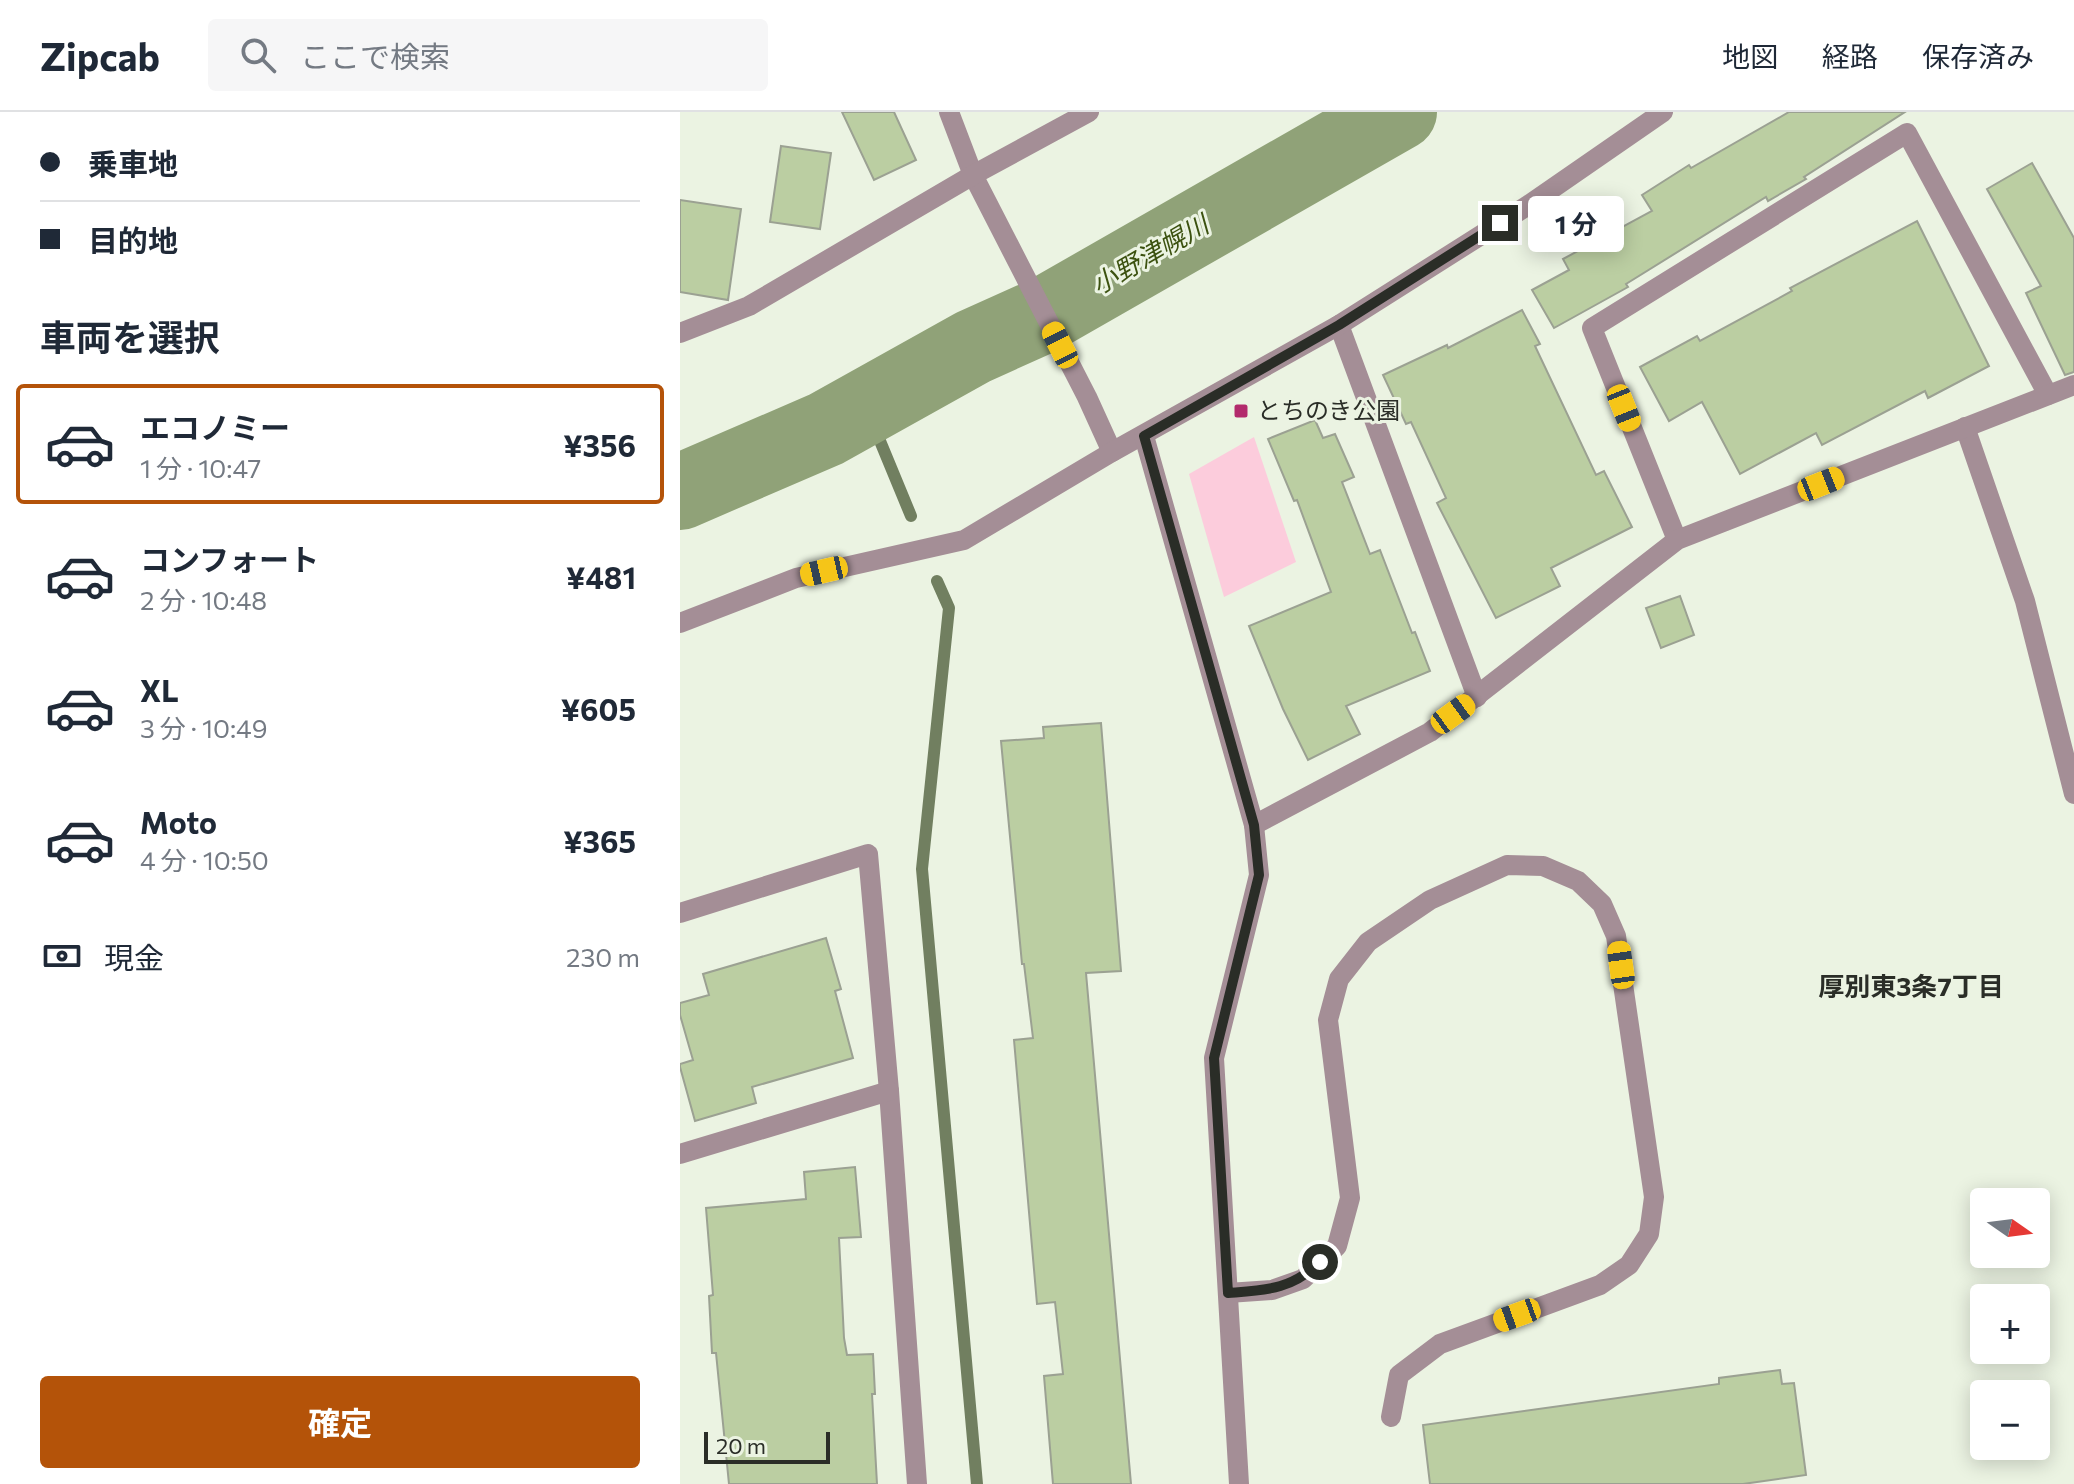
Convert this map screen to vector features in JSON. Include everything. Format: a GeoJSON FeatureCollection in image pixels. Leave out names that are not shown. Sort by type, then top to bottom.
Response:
{"type":"FeatureCollection","features":[{"type":"Feature","properties":{"kind":"street"},"geometry":{"type":"LineString","coordinates":[[949,112],[973,175],[1112,452]]}},
{"type":"Feature","properties":{"kind":"street"},"geometry":{"type":"LineString","coordinates":[[680,333],[749,306],[973,175],[1089,112]]}},
{"type":"Feature","properties":{"kind":"street"},"geometry":{"type":"LineString","coordinates":[[680,623],[796,578],[964,540],[1112,452],[1339,325],[1527,206],[1663,112]]}},
{"type":"Feature","properties":{"kind":"street"},"geometry":{"type":"LineString","coordinates":[[1677,540],[1592,328],[1907,133],[2048,395]]}},
{"type":"Feature","properties":{"kind":"street"},"geometry":{"type":"LineString","coordinates":[[1339,325],[1477,697]]}},
{"type":"Feature","properties":{"kind":"street"},"geometry":{"type":"LineString","coordinates":[[1254,825],[1430,732],[1677,540],[2074,385]]}},
{"type":"Feature","properties":{"kind":"street"},"geometry":{"type":"LineString","coordinates":[[1965,427],[2025,601],[2074,794]]}},
{"type":"Feature","properties":{"kind":"street"},"geometry":{"type":"LineString","coordinates":[[1144,436],[1254,825],[1259,875],[1214,1058],[1239,1484]]}},
{"type":"Feature","properties":{"kind":"street"},"geometry":{"type":"LineString","coordinates":[[680,913],[868,854],[889,1091],[917,1484]]}},
{"type":"Feature","properties":{"kind":"street"},"geometry":{"type":"LineString","coordinates":[[1228,1293],[1272,1290],[1303,1279],[1337,1246],[1350,1198],[1328,1020],[1339,979],[1368,942],[1430,900],[1507,865],[1543,866],[1578,881],[1602,904],[1616,936],[1654,1197],[1649,1234],[1629,1265],[1600,1285],[1440,1344],[1399,1375],[1391,1417]]}},
{"type":"Feature","properties":{"kind":"street"},"geometry":{"type":"LineString","coordinates":[[680,1154],[889,1091]]}},
{"type":"Feature","properties":{"kind":"shaded area"},"geometry":{"type":"Polygon","coordinates":[[[1254,437],[1296,562],[1224,597],[1189,474],[1254,437]]]}},
{"type":"Feature","properties":{"kind":"building"},"geometry":{"type":"Polygon","coordinates":[[[842,112],[894,112],[916,160],[874,180],[842,112]]]}},
{"type":"Feature","properties":{"kind":"building"},"geometry":{"type":"Polygon","coordinates":[[[1789,112],[1905,112],[1804,177],[1806,179],[1768,201],[1766,197],[1626,284],[1628,287],[1554,328],[1532,290],[1569,270],[1563,259],[1652,211],[1642,195],[1689,165],[1691,168],[1789,112]]]}},
{"type":"Feature","properties":{"kind":"building"},"geometry":{"type":"Polygon","coordinates":[[[781,146],[831,153],[820,229],[770,222],[781,146]]]}},
{"type":"Feature","properties":{"kind":"building"},"geometry":{"type":"Polygon","coordinates":[[[2032,163],[2074,238],[2074,372],[2065,375],[2026,293],[2041,286],[1987,189],[2032,163]]]}},
{"type":"Feature","properties":{"kind":"building"},"geometry":{"type":"Polygon","coordinates":[[[680,200],[741,209],[728,300],[680,292],[680,200]]]}},
{"type":"Feature","properties":{"kind":"building"},"geometry":{"type":"Polygon","coordinates":[[[1917,221],[1989,366],[1928,398],[1925,391],[1822,445],[1816,433],[1740,474],[1702,402],[1669,421],[1640,367],[1697,336],[1700,341],[1792,291],[1790,288],[1917,221]]]}},
{"type":"Feature","properties":{"kind":"building"},"geometry":{"type":"Polygon","coordinates":[[[1522,310],[1540,344],[1535,346],[1596,475],[1604,471],[1632,527],[1551,568],[1560,586],[1496,618],[1437,503],[1446,498],[1411,422],[1406,424],[1383,375],[1447,345],[1448,348],[1522,310]]]}},
{"type":"Feature","properties":{"kind":"building"},"geometry":{"type":"Polygon","coordinates":[[[1315,420],[1323,438],[1335,434],[1354,477],[1342,482],[1370,554],[1380,550],[1430,671],[1346,706],[1360,734],[1308,760],[1249,626],[1331,592],[1297,500],[1294,501],[1268,439],[1315,420]]]}},
{"type":"Feature","properties":{"kind":"building"},"geometry":{"type":"Polygon","coordinates":[[[1680,596],[1694,635],[1661,648],[1646,608],[1680,596]]]}},
{"type":"Feature","properties":{"kind":"building"},"geometry":{"type":"Polygon","coordinates":[[[1101,723],[1121,971],[1086,973],[1131,1484],[1053,1484],[1044,1376],[1063,1374],[1055,1302],[1037,1304],[1014,1040],[1033,1038],[1022,964],[1001,741],[1044,738],[1043,727],[1101,723]]]}},
{"type":"Feature","properties":{"kind":"building"},"geometry":{"type":"Polygon","coordinates":[[[826,938],[841,989],[835,991],[853,1058],[752,1087],[756,1103],[695,1121],[680,1067],[680,1064],[693,1060],[680,1015],[680,1003],[709,995],[703,974],[826,938]]]}},
{"type":"Feature","properties":{"kind":"building"},"geometry":{"type":"Polygon","coordinates":[[[855,1167],[861,1237],[839,1238],[844,1338],[847,1355],[873,1354],[877,1484],[729,1484],[716,1353],[712,1353],[709,1296],[713,1295],[706,1208],[806,1199],[804,1172],[855,1167]]]}},
{"type":"Feature","properties":{"kind":"building"},"geometry":{"type":"Polygon","coordinates":[[[1780,1370],[1782,1384],[1794,1383],[1806,1475],[1743,1484],[1430,1484],[1423,1425],[1719,1384],[1719,1378],[1780,1370]]]}},
{"type":"Feature","properties":{"kind":"waterway","name":"小野津幌川"},"geometry":{"type":"LineString","coordinates":[[680,492],[826,429],[973,347],[1044,315],[1399,112]]}},
{"type":"Feature","properties":{"kind":"waterway"},"geometry":{"type":"LineString","coordinates":[[866,407],[911,516]]}},
{"type":"Feature","properties":{"kind":"waterway"},"geometry":{"type":"LineString","coordinates":[[937,581],[949,608],[922,869],[977,1484]]}},
{"type":"Feature","properties":{"kind":"place","name":"とちのき公園"},"geometry":{"type":"Point","coordinates":[1241,411]}},
{"type":"Feature","properties":{"kind":"district","name":"厚別東3条7丁目"},"geometry":{"type":"Point","coordinates":[1911,987]}},
{"type":"Feature","properties":{"kind":"route"},"geometry":{"type":"LineString","coordinates":[[1320,1262],[1303,1279],[1272,1290],[1228,1293],[1214,1058],[1259,875],[1254,825],[1144,436],[1339,325],[1500,223]]}}]}
